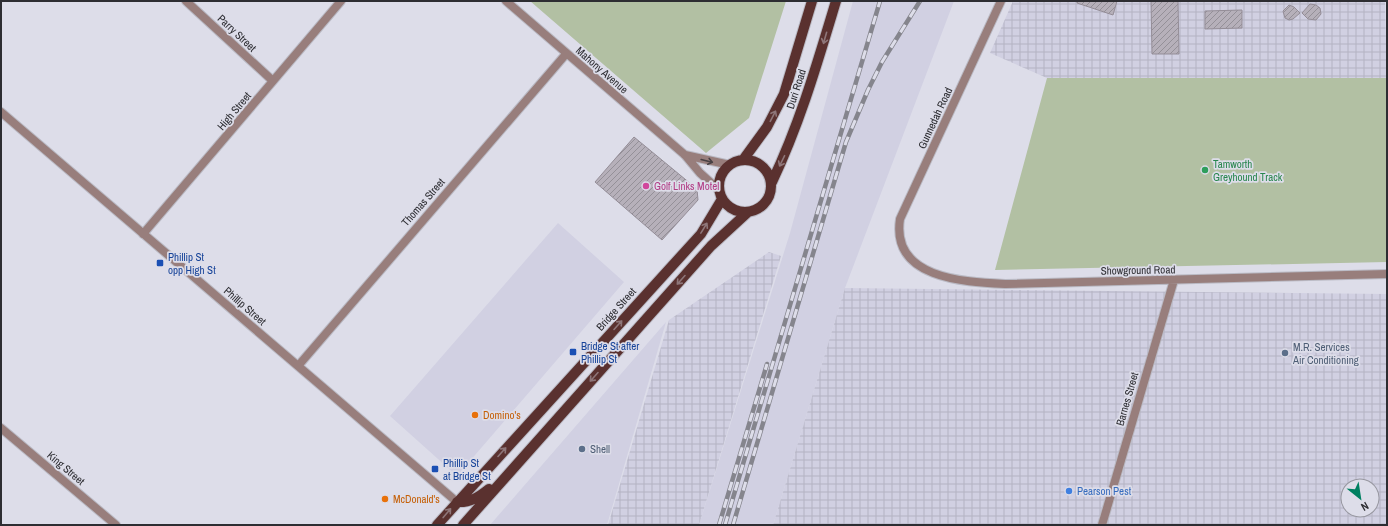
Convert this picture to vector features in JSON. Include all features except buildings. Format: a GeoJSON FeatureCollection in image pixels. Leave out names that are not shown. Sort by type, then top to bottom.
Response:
{"type":"FeatureCollection","features":[{"type":"Feature","properties":{"kind":"main road","name":"Duri Road"},"geometry":{"type":"LineString","coordinates":[[744,160],[767,126],[784,94],[812,1]]}},
{"type":"Feature","properties":{"kind":"main road","name":"Duri Road"},"geometry":{"type":"LineString","coordinates":[[772,182],[791,143],[810,90],[836,1]]}},
{"type":"Feature","properties":{"kind":"main road"},"geometry":{"type":"LineString","coordinates":[[744,160],[759,163],[765,168],[772,182],[771,191],[766,202],[756,210],[748,212],[733,210],[721,194],[721,176],[730,165],[744,160]]}},
{"type":"Feature","properties":{"kind":"main road","name":"Bridge Street"},"geometry":{"type":"LineString","coordinates":[[437,525],[701,234],[721,194]]}},
{"type":"Feature","properties":{"kind":"main road"},"geometry":{"type":"LineString","coordinates":[[463,525],[711,246],[748,212]]}},
{"type":"Feature","properties":{"kind":"main road"},"geometry":{"type":"LineString","coordinates":[[457,502],[464,503],[481,495],[514,466]]}},
{"type":"Feature","properties":{"kind":"street","name":"Parry Street"},"geometry":{"type":"LineString","coordinates":[[186,1],[273,81]]}},
{"type":"Feature","properties":{"kind":"street","name":"High Street"},"geometry":{"type":"LineString","coordinates":[[144,234],[341,1]]}},
{"type":"Feature","properties":{"kind":"street","name":"Mahony Avenue"},"geometry":{"type":"LineString","coordinates":[[506,1],[685,155],[721,194]]}},
{"type":"Feature","properties":{"kind":"street","name":"Gunnedah Road"},"geometry":{"type":"LineString","coordinates":[[901,246],[898,233],[900,219],[905,206],[1002,1]]}},
{"type":"Feature","properties":{"kind":"street","name":"Thomas Street"},"geometry":{"type":"LineString","coordinates":[[298,366],[566,54]]}},
{"type":"Feature","properties":{"kind":"street","name":"Phillip Street"},"geometry":{"type":"LineString","coordinates":[[1,112],[457,502]]}},
{"type":"Feature","properties":{"kind":"street","name":"Mahony Avenue"},"geometry":{"type":"LineString","coordinates":[[685,155],[730,165]]}},
{"type":"Feature","properties":{"kind":"street","name":"Showground Road"},"geometry":{"type":"LineString","coordinates":[[901,246],[908,256],[929,271],[960,281],[1005,284],[1387,274]]}},
{"type":"Feature","properties":{"kind":"street","name":"Barnes Street"},"geometry":{"type":"LineString","coordinates":[[1102,525],[1174,280]]}},
{"type":"Feature","properties":{"kind":"street","name":"King Street"},"geometry":{"type":"LineString","coordinates":[[1,428],[116,525]]}},
{"type":"Feature","properties":{"kind":"shaded area"},"geometry":{"type":"Polygon","coordinates":[[[853,1],[954,1],[845,288],[773,525],[699,525],[790,233],[853,1]]]}},
{"type":"Feature","properties":{"kind":"shaded area"},"geometry":{"type":"Polygon","coordinates":[[[1013,1],[1385,1],[1387,78],[1047,78],[990,53],[1013,1]]]}},
{"type":"Feature","properties":{"kind":"shaded area"},"geometry":{"type":"Polygon","coordinates":[[[558,223],[624,282],[457,476],[390,416],[558,223]]]}},
{"type":"Feature","properties":{"kind":"shaded area"},"geometry":{"type":"Polygon","coordinates":[[[769,252],[781,256],[699,525],[608,525],[669,320],[769,252]]]}},
{"type":"Feature","properties":{"kind":"shaded area"},"geometry":{"type":"Polygon","coordinates":[[[845,288],[1387,294],[1387,525],[773,525],[845,288]]]}},
{"type":"Feature","properties":{"kind":"shaded area"},"geometry":{"type":"Polygon","coordinates":[[[666,322],[607,525],[490,525],[666,322]]]}},
{"type":"Feature","properties":{"kind":"green space"},"geometry":{"type":"Polygon","coordinates":[[[530,1],[786,1],[749,118],[706,153],[530,1]]]}},
{"type":"Feature","properties":{"kind":"green space","name":"Tamworth Greyhound Track"},"geometry":{"type":"Polygon","coordinates":[[[1047,78],[1387,78],[1387,262],[995,270],[1047,78]]]}},
{"type":"Feature","properties":{"kind":"railway"},"geometry":{"type":"LineString","coordinates":[[725,525],[880,1]]}},
{"type":"Feature","properties":{"kind":"railway"},"geometry":{"type":"LineString","coordinates":[[733,525],[846,142],[868,90],[882,62],[920,1]]}},
{"type":"Feature","properties":{"kind":"railway"},"geometry":{"type":"LineString","coordinates":[[719,525],[767,364]]}},
{"type":"Feature","properties":{"kind":"place","name":"Tamworth Greyhound Track"},"geometry":{"type":"Point","coordinates":[1205,170]}},
{"type":"Feature","properties":{"kind":"place","name":"Golf Links Motel"},"geometry":{"type":"Point","coordinates":[646,186]}},
{"type":"Feature","properties":{"kind":"place","name":"Phillip St opp High St"},"geometry":{"type":"Point","coordinates":[160,263]}},
{"type":"Feature","properties":{"kind":"place","name":"Bridge St after Phillip St"},"geometry":{"type":"Point","coordinates":[573,352]}},
{"type":"Feature","properties":{"kind":"place","name":"M.R. Services Air Conditioning"},"geometry":{"type":"Point","coordinates":[1285,353]}},
{"type":"Feature","properties":{"kind":"place","name":"Domino's"},"geometry":{"type":"Point","coordinates":[475,415]}},
{"type":"Feature","properties":{"kind":"place","name":"Shell"},"geometry":{"type":"Point","coordinates":[582,449]}},
{"type":"Feature","properties":{"kind":"place","name":"Phillip St at Bridge St"},"geometry":{"type":"Point","coordinates":[435,469]}},
{"type":"Feature","properties":{"kind":"place","name":"Pearson Pest"},"geometry":{"type":"Point","coordinates":[1069,491]}},
{"type":"Feature","properties":{"kind":"place","name":"McDonald's"},"geometry":{"type":"Point","coordinates":[385,499]}}]}
